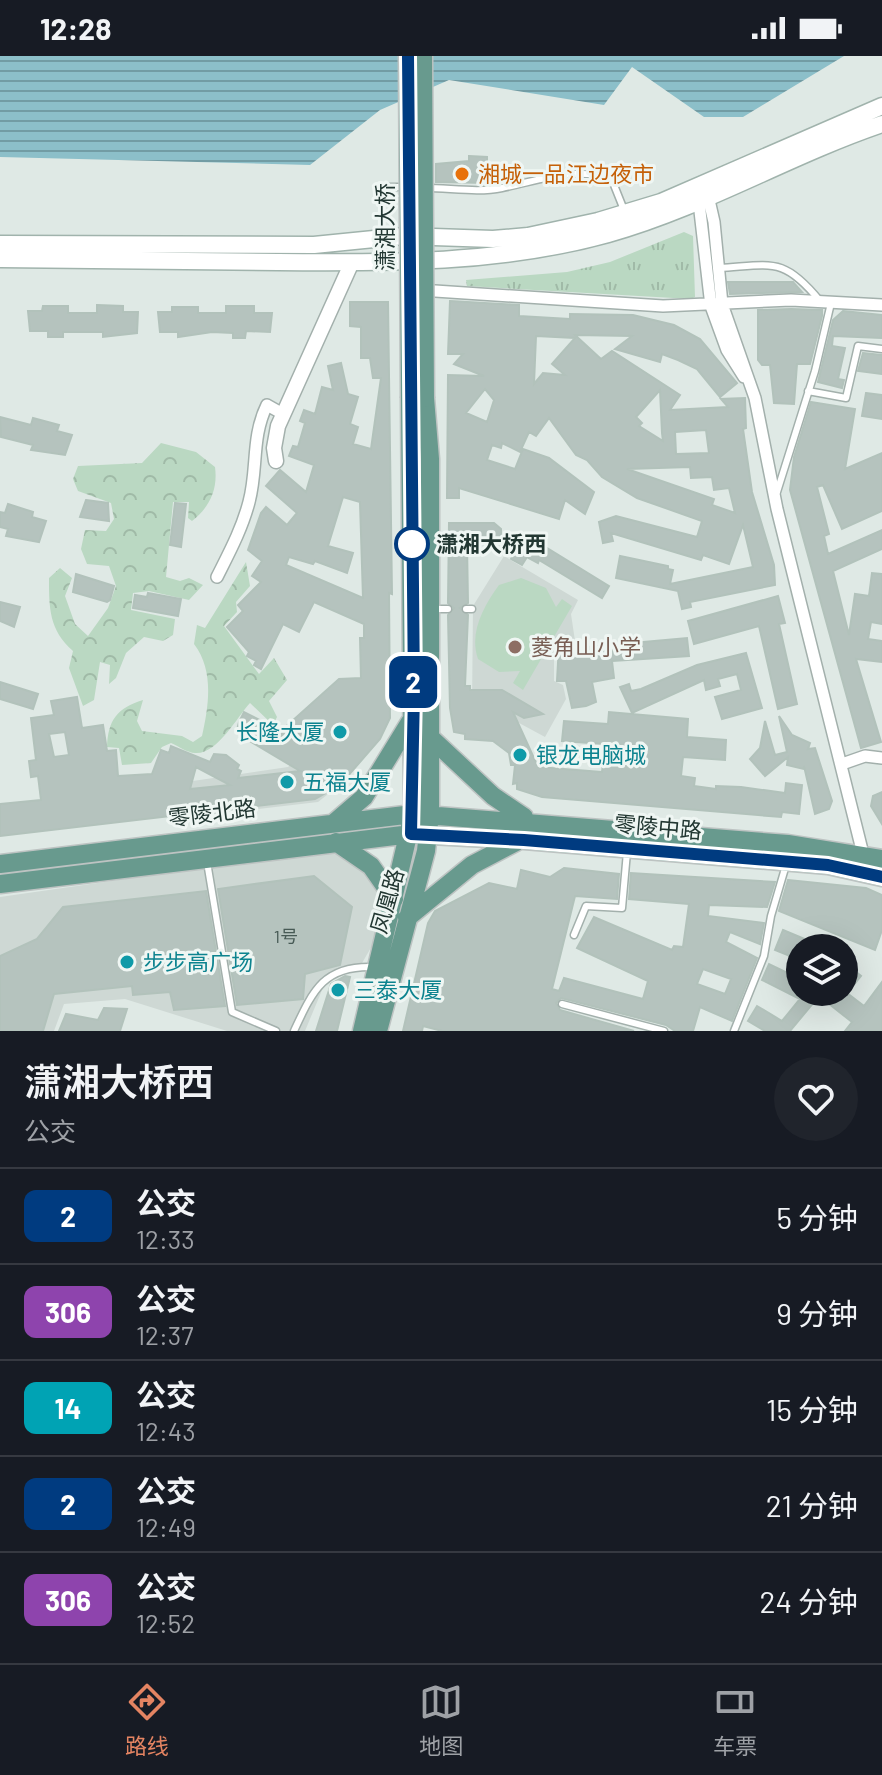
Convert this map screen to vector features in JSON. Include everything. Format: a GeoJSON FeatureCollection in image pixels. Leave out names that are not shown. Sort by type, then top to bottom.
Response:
{"type":"FeatureCollection","features":[{"type":"Feature","properties":{"kind":"main road","name":"潇湘大桥"},"geometry":{"type":"LineString","coordinates":[[408,56],[418,398]]}},
{"type":"Feature","properties":{"kind":"main road","name":"潇湘大桥"},"geometry":{"type":"LineString","coordinates":[[418,398],[423,56]]}},
{"type":"Feature","properties":{"kind":"main road"},"geometry":{"type":"LineString","coordinates":[[0,244],[314,245],[418,236],[508,238],[702,197],[800,139],[882,106]]}},
{"type":"Feature","properties":{"kind":"main road"},"geometry":{"type":"LineString","coordinates":[[0,259],[446,261],[518,253],[606,234],[882,124]]}},
{"type":"Feature","properties":{"kind":"main road","name":"凤凰路"},"geometry":{"type":"LineString","coordinates":[[378,1031],[405,921],[432,739],[439,609],[430,459],[418,398]]}},
{"type":"Feature","properties":{"kind":"main road","name":"凤凰路"},"geometry":{"type":"LineString","coordinates":[[418,398],[413,716],[422,814]]}},
{"type":"Feature","properties":{"kind":"main road"},"geometry":{"type":"LineString","coordinates":[[335,822],[364,797],[394,753],[413,716]]}},
{"type":"Feature","properties":{"kind":"main road"},"geometry":{"type":"LineString","coordinates":[[432,739],[493,796],[529,821]]}},
{"type":"Feature","properties":{"kind":"main road","name":"零陵中路"},"geometry":{"type":"LineString","coordinates":[[422,814],[529,821],[863,854],[882,859]]}},
{"type":"Feature","properties":{"kind":"main road","name":"零陵北路"},"geometry":{"type":"LineString","coordinates":[[0,864],[422,814]]}},
{"type":"Feature","properties":{"kind":"main road","name":"凤凰路"},"geometry":{"type":"LineString","coordinates":[[362,1031],[394,899],[420,834]]}},
{"type":"Feature","properties":{"kind":"main road","name":"零陵中路"},"geometry":{"type":"LineString","coordinates":[[420,834],[828,865],[882,877]]}},
{"type":"Feature","properties":{"kind":"main road","name":"零陵北路"},"geometry":{"type":"LineString","coordinates":[[0,884],[420,834]]}},
{"type":"Feature","properties":{"kind":"main road"},"geometry":{"type":"LineString","coordinates":[[405,921],[472,865],[524,840]]}},
{"type":"Feature","properties":{"kind":"main road"},"geometry":{"type":"LineString","coordinates":[[336,842],[371,866],[394,899]]}},
{"type":"Feature","properties":{"kind":"street"},"geometry":{"type":"LineString","coordinates":[[702,197],[719,268],[716,305]]}},
{"type":"Feature","properties":{"kind":"street"},"geometry":{"type":"LineString","coordinates":[[702,197],[716,305],[755,398],[775,500],[863,854]]}},
{"type":"Feature","properties":{"kind":"street"},"geometry":{"type":"LineString","coordinates":[[276,461],[274,437],[352,262]]}},
{"type":"Feature","properties":{"kind":"street"},"geometry":{"type":"LineString","coordinates":[[415,337],[413,289],[716,305],[826,301],[882,305]]}},
{"type":"Feature","properties":{"kind":"street"},"geometry":{"type":"LineString","coordinates":[[217,577],[249,504],[258,424],[267,405],[283,414]]}},
{"type":"Feature","properties":{"kind":"street"},"geometry":{"type":"LineString","coordinates":[[842,764],[865,756],[882,758]]}},
{"type":"Feature","properties":{"kind":"lane"},"geometry":{"type":"LineString","coordinates":[[388,187],[488,190],[566,173],[595,175],[612,180],[625,213]]}},
{"type":"Feature","properties":{"kind":"lane"},"geometry":{"type":"LineString","coordinates":[[719,268],[777,265],[799,275],[826,301],[808,391],[775,500]]}},
{"type":"Feature","properties":{"kind":"lane"},"geometry":{"type":"LineString","coordinates":[[808,391],[846,398],[858,346],[882,349]]}},
{"type":"Feature","properties":{"kind":"lane"},"geometry":{"type":"LineString","coordinates":[[574,935],[586,906],[622,908],[628,848]]}},
{"type":"Feature","properties":{"kind":"lane"},"geometry":{"type":"LineString","coordinates":[[206,859],[232,1012],[276,1031]]}},
{"type":"Feature","properties":{"kind":"lane"},"geometry":{"type":"LineString","coordinates":[[734,1031],[764,956],[771,916],[787,862]]}},
{"type":"Feature","properties":{"kind":"lane"},"geometry":{"type":"LineString","coordinates":[[294,1031],[308,1000],[329,974],[353,966],[378,967]]}},
{"type":"Feature","properties":{"kind":"lane"},"geometry":{"type":"LineString","coordinates":[[562,1004],[664,1031]]}},
{"type":"Feature","properties":{"kind":"shaded area","name":"菱角山小学"},"geometry":{"type":"Polygon","coordinates":[[[504,556],[578,600],[571,614],[575,641],[562,641],[554,652],[554,681],[563,685],[566,699],[545,737],[497,711],[472,708],[473,606],[504,556]]]}},
{"type":"Feature","properties":{"kind":"shaded area","name":"五福大厦"},"geometry":{"type":"Polygon","coordinates":[[[310,748],[342,783],[318,802],[188,817],[186,782],[288,767],[310,748]]]}},
{"type":"Feature","properties":{"kind":"shaded area"},"geometry":{"type":"Polygon","coordinates":[[[334,849],[357,859],[383,895],[380,932],[358,970],[330,971],[305,1031],[227,1031],[125,999],[64,1004],[54,1031],[0,1031],[0,897],[334,849]]]}},
{"type":"Feature","properties":{"kind":"green space"},"geometry":{"type":"Polygon","coordinates":[[[684,232],[693,236],[695,297],[691,299],[467,286],[466,280],[567,272],[610,262],[684,232]]]}},
{"type":"Feature","properties":{"kind":"green space"},"geometry":{"type":"Polygon","coordinates":[[[161,443],[196,452],[215,467],[211,497],[204,510],[192,521],[188,518],[189,502],[173,502],[166,577],[180,581],[189,578],[203,585],[189,600],[149,591],[133,593],[131,610],[175,619],[173,635],[163,641],[144,637],[126,653],[116,678],[109,684],[110,665],[100,662],[94,700],[83,706],[69,668],[73,651],[59,635],[52,618],[49,578],[60,568],[72,578],[65,596],[75,624],[88,636],[108,608],[116,586],[109,566],[87,564],[81,549],[85,530],[106,531],[114,519],[111,503],[78,491],[73,479],[78,466],[142,463],[161,443]]]}},
{"type":"Feature","properties":{"kind":"green space"},"geometry":{"type":"Polygon","coordinates":[[[246,562],[250,586],[236,602],[237,612],[224,626],[259,674],[274,658],[287,680],[269,701],[277,717],[273,725],[250,703],[219,742],[203,752],[192,753],[171,743],[162,747],[151,763],[122,765],[119,748],[107,747],[109,729],[120,711],[134,703],[143,700],[137,721],[142,731],[182,736],[193,742],[202,736],[208,688],[205,665],[194,644],[197,625],[205,628],[246,562]]]}},
{"type":"Feature","properties":{"kind":"green space"},"geometry":{"type":"Polygon","coordinates":[[[521,578],[546,588],[556,607],[562,599],[572,606],[523,690],[513,683],[520,671],[499,672],[478,659],[475,640],[483,611],[499,585],[521,578]]]}},
{"type":"Feature","properties":{"kind":"water"},"geometry":{"type":"Polygon","coordinates":[[[0,56],[844,56],[743,117],[704,117],[632,67],[604,105],[449,80],[380,110],[310,165],[0,157],[0,56]]]}},
{"type":"Feature","properties":{"kind":"building","name":"湘城一品江边夜市"},"geometry":{"type":"Polygon","coordinates":[[[469,156],[487,157],[487,183],[436,182],[436,164],[469,161],[469,156]]]}},
{"type":"Feature","properties":{"kind":"building"},"geometry":{"type":"Polygon","coordinates":[[[728,282],[793,282],[802,292],[730,294],[728,282]]]}},
{"type":"Feature","properties":{"kind":"building"},"geometry":{"type":"Polygon","coordinates":[[[450,301],[519,305],[519,316],[570,319],[570,314],[633,315],[674,325],[700,339],[737,383],[720,397],[697,369],[678,360],[662,354],[660,362],[615,349],[632,336],[575,335],[601,359],[612,351],[680,395],[670,410],[728,407],[721,399],[745,398],[746,428],[743,429],[752,492],[774,565],[775,585],[690,602],[691,607],[682,609],[678,591],[616,578],[620,556],[668,566],[673,570],[670,584],[753,567],[743,525],[729,564],[703,555],[701,560],[611,533],[613,541],[603,543],[599,522],[616,516],[697,537],[702,521],[637,498],[602,477],[587,460],[576,455],[549,418],[536,436],[529,432],[520,452],[502,443],[501,448],[492,445],[487,460],[515,469],[523,449],[549,458],[594,492],[585,514],[565,500],[559,519],[459,488],[459,498],[447,498],[448,375],[484,376],[454,364],[463,354],[448,354],[450,301]],[[536,336],[534,384],[543,373],[565,375],[552,364],[575,338],[536,336]],[[485,389],[466,413],[487,422],[494,400],[485,389]],[[660,390],[636,417],[642,423],[639,426],[663,441],[660,390]],[[706,430],[675,432],[676,454],[709,453],[706,430]],[[690,467],[627,469],[714,499],[712,505],[735,513],[729,488],[714,490],[712,477],[691,478],[690,467]]]}},
{"type":"Feature","properties":{"kind":"building"},"geometry":{"type":"Polygon","coordinates":[[[350,302],[388,302],[392,594],[389,593],[390,718],[380,739],[340,785],[315,799],[0,836],[0,804],[41,800],[38,776],[31,777],[29,761],[36,760],[31,718],[54,715],[51,701],[77,697],[82,728],[103,725],[107,751],[116,750],[118,776],[152,774],[161,750],[169,753],[171,746],[210,762],[214,754],[226,755],[239,765],[237,769],[241,771],[238,778],[300,771],[243,737],[245,734],[237,730],[239,722],[244,712],[281,731],[339,679],[361,678],[360,638],[364,638],[364,624],[314,602],[299,632],[283,624],[261,669],[254,665],[256,661],[247,656],[249,652],[227,627],[243,611],[238,605],[261,582],[252,576],[262,561],[248,550],[261,513],[266,507],[287,525],[297,513],[266,486],[280,470],[306,492],[314,465],[289,456],[293,446],[298,447],[305,423],[300,421],[304,410],[315,414],[322,387],[333,390],[328,366],[341,363],[348,394],[358,397],[350,424],[358,427],[353,444],[371,449],[381,378],[373,378],[370,358],[361,358],[361,327],[350,326],[350,302]],[[343,497],[328,546],[353,553],[347,573],[315,561],[313,564],[289,557],[286,565],[363,598],[360,502],[343,497]],[[65,732],[49,734],[54,757],[69,755],[65,732]],[[196,767],[190,789],[230,785],[196,767]]]}},
{"type":"Feature","properties":{"kind":"building"},"geometry":{"type":"Polygon","coordinates":[[[97,305],[123,306],[123,312],[138,312],[137,333],[103,337],[103,332],[63,332],[63,337],[48,337],[48,331],[30,331],[28,311],[42,311],[43,306],[68,306],[68,313],[97,313],[97,305]]]}},
{"type":"Feature","properties":{"kind":"building"},"geometry":{"type":"Polygon","coordinates":[[[226,306],[254,306],[254,313],[272,313],[270,332],[246,331],[245,338],[233,338],[233,333],[212,332],[178,337],[178,332],[160,332],[158,312],[172,312],[172,307],[198,307],[198,313],[226,313],[226,306]]]}},
{"type":"Feature","properties":{"kind":"building"},"geometry":{"type":"Polygon","coordinates":[[[758,310],[822,310],[822,316],[810,364],[797,364],[794,404],[774,403],[770,365],[762,365],[758,360],[758,310]]]}},
{"type":"Feature","properties":{"kind":"building"},"geometry":{"type":"Polygon","coordinates":[[[843,311],[882,315],[882,338],[833,336],[832,346],[845,348],[838,379],[844,380],[842,388],[818,382],[833,320],[843,311]]]}},
{"type":"Feature","properties":{"kind":"building"},"geometry":{"type":"Polygon","coordinates":[[[863,353],[882,355],[882,374],[858,371],[863,353]]]}},
{"type":"Feature","properties":{"kind":"building"},"geometry":{"type":"Polygon","coordinates":[[[866,393],[882,395],[882,419],[862,416],[866,393]]]}},
{"type":"Feature","properties":{"kind":"building"},"geometry":{"type":"Polygon","coordinates":[[[811,402],[855,409],[845,469],[882,453],[882,511],[842,529],[823,485],[817,487],[829,534],[824,536],[828,554],[882,530],[882,549],[833,571],[849,635],[855,594],[869,596],[872,573],[882,574],[882,624],[871,622],[868,639],[882,641],[882,662],[856,659],[881,742],[861,748],[790,490],[794,457],[811,402]]]}},
{"type":"Feature","properties":{"kind":"building"},"geometry":{"type":"Polygon","coordinates":[[[0,417],[31,425],[33,418],[59,425],[57,431],[72,435],[65,455],[31,450],[33,445],[1,437],[0,417]]]}},
{"type":"Feature","properties":{"kind":"building"},"geometry":{"type":"Polygon","coordinates":[[[86,500],[108,503],[109,521],[80,517],[86,500]]]}},
{"type":"Feature","properties":{"kind":"building"},"geometry":{"type":"Polygon","coordinates":[[[175,503],[186,504],[181,547],[170,545],[175,503]]]}},
{"type":"Feature","properties":{"kind":"building"},"geometry":{"type":"Polygon","coordinates":[[[8,504],[33,512],[32,517],[46,521],[39,542],[6,536],[8,529],[0,527],[0,512],[5,513],[8,504]]]}},
{"type":"Feature","properties":{"kind":"building"},"geometry":{"type":"Polygon","coordinates":[[[449,523],[494,523],[501,529],[501,543],[467,543],[468,603],[460,608],[468,615],[465,686],[470,686],[470,690],[502,690],[543,714],[524,718],[513,712],[538,767],[602,772],[605,744],[562,741],[564,721],[608,724],[609,712],[688,719],[687,737],[726,740],[725,760],[683,757],[681,776],[695,778],[694,786],[716,789],[716,786],[741,787],[785,793],[786,783],[802,785],[799,814],[782,812],[781,817],[542,797],[517,789],[517,783],[513,784],[515,765],[511,765],[509,753],[493,741],[465,739],[465,734],[454,732],[450,708],[448,615],[454,608],[448,603],[449,523]]]}},
{"type":"Feature","properties":{"kind":"building"},"geometry":{"type":"Polygon","coordinates":[[[526,535],[609,586],[602,598],[539,560],[538,563],[527,557],[522,565],[511,559],[526,535]]]}},
{"type":"Feature","properties":{"kind":"building"},"geometry":{"type":"Polygon","coordinates":[[[76,574],[114,586],[110,600],[107,602],[73,592],[76,574]]]}},
{"type":"Feature","properties":{"kind":"building"},"geometry":{"type":"Polygon","coordinates":[[[148,593],[181,599],[178,616],[133,608],[135,595],[147,597],[148,593]]]}},
{"type":"Feature","properties":{"kind":"building"},"geometry":{"type":"Polygon","coordinates":[[[778,596],[785,623],[779,624],[797,704],[778,709],[759,626],[694,644],[688,621],[778,596]]]}},
{"type":"Feature","properties":{"kind":"building"},"geometry":{"type":"Polygon","coordinates":[[[0,602],[20,607],[14,627],[0,621],[0,602]]]}},
{"type":"Feature","properties":{"kind":"building"},"geometry":{"type":"Polygon","coordinates":[[[687,638],[689,656],[612,661],[614,678],[592,682],[596,702],[586,706],[572,708],[566,681],[557,681],[559,645],[587,647],[687,638]]]}},
{"type":"Feature","properties":{"kind":"building"},"geometry":{"type":"Polygon","coordinates":[[[746,653],[762,708],[722,719],[715,697],[741,690],[737,674],[718,679],[720,686],[706,690],[704,680],[632,713],[620,687],[629,684],[631,691],[641,689],[697,665],[746,653]]]}},
{"type":"Feature","properties":{"kind":"building"},"geometry":{"type":"Polygon","coordinates":[[[0,682],[38,694],[33,709],[0,699],[0,682]]]}},
{"type":"Feature","properties":{"kind":"building"},"geometry":{"type":"Polygon","coordinates":[[[779,716],[792,735],[810,743],[808,749],[815,748],[832,801],[829,809],[815,814],[804,766],[804,769],[787,765],[788,757],[765,776],[750,759],[760,748],[765,721],[775,755],[787,752],[779,716]]]}},
{"type":"Feature","properties":{"kind":"building"},"geometry":{"type":"Polygon","coordinates":[[[882,792],[882,824],[871,806],[873,796],[882,792]]]}},
{"type":"Feature","properties":{"kind":"building"},"geometry":{"type":"Polygon","coordinates":[[[564,868],[619,874],[617,899],[575,896],[552,989],[559,991],[564,978],[643,999],[648,981],[577,948],[594,917],[672,950],[674,946],[683,947],[689,904],[629,899],[631,873],[775,882],[767,907],[709,905],[708,916],[764,923],[760,944],[730,932],[726,942],[757,958],[732,1021],[700,1007],[693,1031],[675,1031],[666,1025],[561,998],[556,1003],[560,1010],[634,1031],[442,1031],[423,1026],[422,1031],[403,1031],[428,923],[435,911],[489,883],[517,889],[521,870],[550,877],[564,868]],[[703,969],[697,984],[725,994],[731,979],[703,969]]]}},
{"type":"Feature","properties":{"kind":"building","name":"步步高广场"},"geometry":{"type":"Polygon","coordinates":[[[314,876],[352,907],[340,965],[305,974],[303,999],[237,1005],[218,889],[314,876]]]}},
{"type":"Feature","properties":{"kind":"building"},"geometry":{"type":"Polygon","coordinates":[[[788,880],[866,888],[882,895],[882,930],[875,950],[858,943],[858,934],[836,934],[779,911],[788,880]]]}},
{"type":"Feature","properties":{"kind":"building","name":"步步高广场"},"geometry":{"type":"Polygon","coordinates":[[[206,891],[225,1006],[174,1010],[170,992],[133,995],[132,986],[54,994],[43,1031],[0,1031],[0,956],[37,939],[63,907],[206,891]]]}},
{"type":"Feature","properties":{"kind":"building"},"geometry":{"type":"Polygon","coordinates":[[[783,930],[793,934],[786,934],[786,954],[775,950],[783,930]]]}},
{"type":"Feature","properties":{"kind":"building"},"geometry":{"type":"Polygon","coordinates":[[[769,964],[786,972],[786,992],[762,980],[769,964]]]}},
{"type":"Feature","properties":{"kind":"building","name":"三泰大厦"},"geometry":{"type":"Polygon","coordinates":[[[345,976],[350,977],[337,1031],[316,1031],[331,984],[345,976]]]}},
{"type":"Feature","properties":{"kind":"building"},"geometry":{"type":"Polygon","coordinates":[[[882,982],[882,1031],[845,1031],[852,1022],[832,1006],[858,1006],[858,1001],[864,1006],[882,982]]]}},
{"type":"Feature","properties":{"kind":"building"},"geometry":{"type":"Polygon","coordinates":[[[757,1006],[782,1021],[794,1006],[811,1006],[790,1031],[765,1031],[748,1021],[757,1006]]]}},
{"type":"Feature","properties":{"kind":"building"},"geometry":{"type":"Polygon","coordinates":[[[104,1008],[127,1009],[120,1031],[59,1031],[66,1014],[98,1020],[104,1008]]]}},
{"type":"Feature","properties":{"kind":"bus line","name":"2"},"geometry":{"type":"LineString","coordinates":[[408,56],[414,693],[411,834],[828,865],[882,877]]}},
{"type":"Feature","properties":{"kind":"place","name":"湘城一品江边夜市"},"geometry":{"type":"Point","coordinates":[462,174]}},
{"type":"Feature","properties":{"kind":"place","name":"潇湘大桥西"},"geometry":{"type":"Point","coordinates":[412,544]}},
{"type":"Feature","properties":{"kind":"place","name":"菱角山小学"},"geometry":{"type":"Point","coordinates":[515,647]}},
{"type":"Feature","properties":{"kind":"place","name":"长隆大厦"},"geometry":{"type":"Point","coordinates":[340,732]}},
{"type":"Feature","properties":{"kind":"place","name":"银龙电脑城"},"geometry":{"type":"Point","coordinates":[520,755]}},
{"type":"Feature","properties":{"kind":"place","name":"五福大厦"},"geometry":{"type":"Point","coordinates":[287,782]}},
{"type":"Feature","properties":{"kind":"place","name":"步步高广场"},"geometry":{"type":"Point","coordinates":[127,962]}},
{"type":"Feature","properties":{"kind":"place","name":"三泰大厦"},"geometry":{"type":"Point","coordinates":[338,990]}}]}
